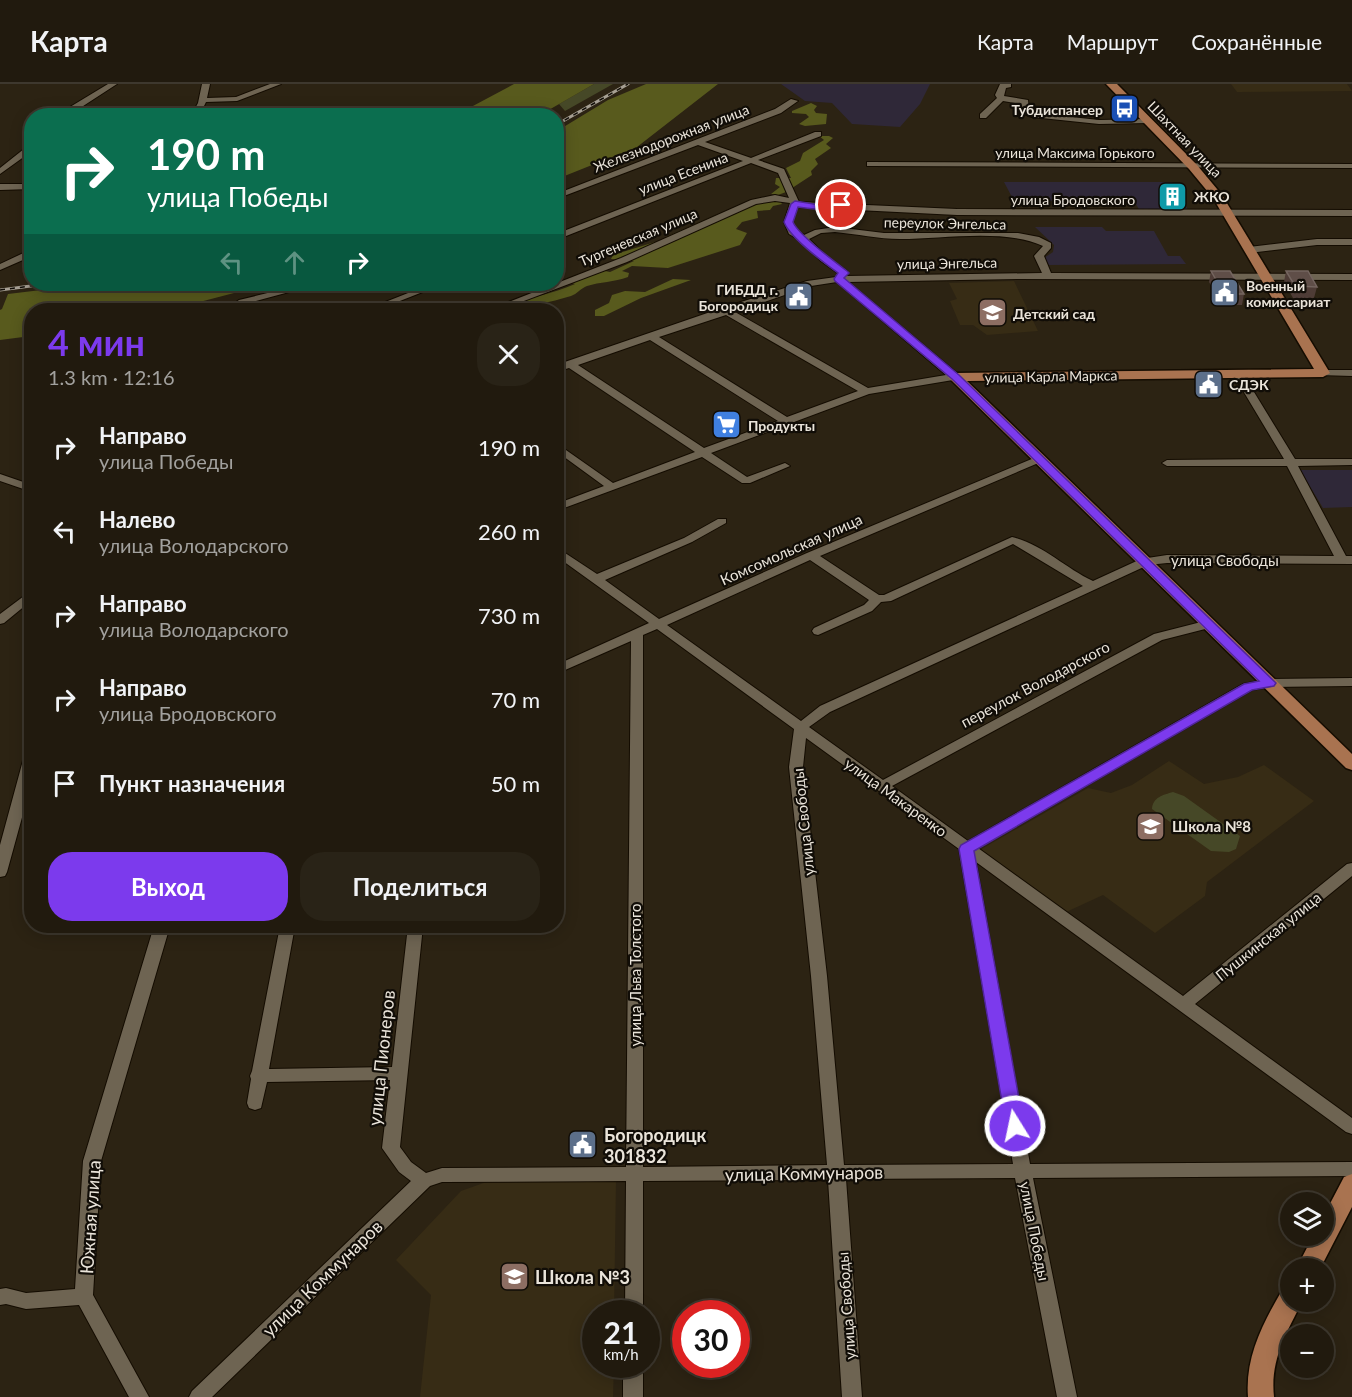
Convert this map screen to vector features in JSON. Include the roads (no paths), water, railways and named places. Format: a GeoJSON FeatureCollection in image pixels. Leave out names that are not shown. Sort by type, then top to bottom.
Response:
{"type":"FeatureCollection","features":[{"type":"Feature","properties":{"kind":"main road","name":"Шахтная улица"},"geometry":{"type":"LineString","coordinates":[[1111,84],[1193,167],[1218,197],[1323,374]]}},
{"type":"Feature","properties":{"kind":"main road","name":"улица Карла Маркса"},"geometry":{"type":"LineString","coordinates":[[955,377],[1323,374]]}},
{"type":"Feature","properties":{"kind":"main road"},"geometry":{"type":"LineString","coordinates":[[955,377],[1352,764]]}},
{"type":"Feature","properties":{"kind":"main road"},"geometry":{"type":"LineString","coordinates":[[1314,1258],[1352,1184]]}},
{"type":"Feature","properties":{"kind":"main road"},"geometry":{"type":"LineString","coordinates":[[1261,1397],[1259,1384],[1262,1358],[1284,1312]]}},
{"type":"Feature","properties":{"kind":"street"},"geometry":{"type":"LineString","coordinates":[[75,108],[113,84]]}},
{"type":"Feature","properties":{"kind":"street"},"geometry":{"type":"LineString","coordinates":[[200,108],[204,100],[203,91],[206,84]]}},
{"type":"Feature","properties":{"kind":"street"},"geometry":{"type":"LineString","coordinates":[[204,100],[237,99],[277,84]]}},
{"type":"Feature","properties":{"kind":"street"},"geometry":{"type":"LineString","coordinates":[[1001,98],[999,96],[1003,86],[1008,84]]}},
{"type":"Feature","properties":{"kind":"street"},"geometry":{"type":"LineString","coordinates":[[1001,98],[1025,102],[1025,111],[1032,115],[1100,122],[1148,122]]}},
{"type":"Feature","properties":{"kind":"street"},"geometry":{"type":"LineString","coordinates":[[983,116],[1001,98]]}},
{"type":"Feature","properties":{"kind":"street","name":"Железнодорожная улица"},"geometry":{"type":"LineString","coordinates":[[564,194],[778,111],[794,101]]}},
{"type":"Feature","properties":{"kind":"street","name":"улица Есенина"},"geometry":{"type":"LineString","coordinates":[[564,234],[818,134]]}},
{"type":"Feature","properties":{"kind":"street"},"geometry":{"type":"LineString","coordinates":[[698,142],[782,171],[795,202],[788,222],[792,232],[804,239],[824,259],[844,273],[839,279],[955,377]]}},
{"type":"Feature","properties":{"kind":"street"},"geometry":{"type":"LineString","coordinates":[[0,172],[24,153]]}},
{"type":"Feature","properties":{"kind":"street","name":"улица Максима Горького"},"geometry":{"type":"LineString","coordinates":[[870,164],[1352,166]]}},
{"type":"Feature","properties":{"kind":"street"},"geometry":{"type":"LineString","coordinates":[[0,187],[24,186]]}},
{"type":"Feature","properties":{"kind":"street","name":"Тургеневская улица"},"geometry":{"type":"LineString","coordinates":[[564,283],[624,260],[754,202],[775,198],[795,202]]}},
{"type":"Feature","properties":{"kind":"street","name":"улица Бродовского"},"geometry":{"type":"LineString","coordinates":[[795,202],[957,212],[1352,213]]}},
{"type":"Feature","properties":{"kind":"street","name":"переулок Энгельса"},"geometry":{"type":"LineString","coordinates":[[804,239],[820,231],[885,236],[1029,238],[1040,240],[1048,245],[1039,256],[1048,276]]}},
{"type":"Feature","properties":{"kind":"street"},"geometry":{"type":"LineString","coordinates":[[1249,250],[1317,242],[1352,242]]}},
{"type":"Feature","properties":{"kind":"street"},"geometry":{"type":"LineString","coordinates":[[0,267],[24,256]]}},
{"type":"Feature","properties":{"kind":"street","name":"улица Энгельса"},"geometry":{"type":"LineString","coordinates":[[564,366],[810,283],[839,279],[1352,276]]}},
{"type":"Feature","properties":{"kind":"street"},"geometry":{"type":"LineString","coordinates":[[241,303],[286,291]]}},
{"type":"Feature","properties":{"kind":"street"},"geometry":{"type":"LineString","coordinates":[[388,303],[420,291]]}},
{"type":"Feature","properties":{"kind":"street","name":"Тургеневская улица"},"geometry":{"type":"LineString","coordinates":[[512,303],[543,291]]}},
{"type":"Feature","properties":{"kind":"street"},"geometry":{"type":"LineString","coordinates":[[725,310],[866,391]]}},
{"type":"Feature","properties":{"kind":"street"},"geometry":{"type":"LineString","coordinates":[[651,337],[786,421]]}},
{"type":"Feature","properties":{"kind":"street"},"geometry":{"type":"LineString","coordinates":[[570,364],[746,481],[785,466]]}},
{"type":"Feature","properties":{"kind":"street","name":"улица Карла Маркса"},"geometry":{"type":"LineString","coordinates":[[1323,374],[1352,373]]}},
{"type":"Feature","properties":{"kind":"street"},"geometry":{"type":"LineString","coordinates":[[1238,374],[1292,462],[1347,560]]}},
{"type":"Feature","properties":{"kind":"street","name":"улица Карла Маркса"},"geometry":{"type":"LineString","coordinates":[[564,505],[866,391],[955,377]]}},
{"type":"Feature","properties":{"kind":"street"},"geometry":{"type":"LineString","coordinates":[[564,452],[612,487]]}},
{"type":"Feature","properties":{"kind":"street","name":"Комсомольская улица"},"geometry":{"type":"LineString","coordinates":[[564,667],[811,555],[1040,459]]}},
{"type":"Feature","properties":{"kind":"street"},"geometry":{"type":"LineString","coordinates":[[1167,464],[1352,462]]}},
{"type":"Feature","properties":{"kind":"street"},"geometry":{"type":"LineString","coordinates":[[0,477],[24,486]]}},
{"type":"Feature","properties":{"kind":"street"},"geometry":{"type":"LineString","coordinates":[[596,579],[688,540],[723,521]]}},
{"type":"Feature","properties":{"kind":"street"},"geometry":{"type":"LineString","coordinates":[[811,555],[877,599],[887,598],[1012,540],[1023,543],[1072,576],[1091,585]]}},
{"type":"Feature","properties":{"kind":"street","name":"улица Макаренко"},"geometry":{"type":"LineString","coordinates":[[564,556],[1352,1127]]}},
{"type":"Feature","properties":{"kind":"street","name":"улица Свободы"},"geometry":{"type":"LineString","coordinates":[[852,1397],[844,1261],[819,976],[796,767],[801,727],[825,709],[1145,562],[1167,559],[1347,560]]}},
{"type":"Feature","properties":{"kind":"street"},"geometry":{"type":"LineString","coordinates":[[818,631],[868,608],[877,599]]}},
{"type":"Feature","properties":{"kind":"street"},"geometry":{"type":"LineString","coordinates":[[0,620],[24,600]]}},
{"type":"Feature","properties":{"kind":"street","name":"переулок Володарского"},"geometry":{"type":"LineString","coordinates":[[882,786],[1158,637],[1209,624]]}},
{"type":"Feature","properties":{"kind":"street","name":"улица Льва Толстого"},"geometry":{"type":"LineString","coordinates":[[634,1300],[637,635]]}},
{"type":"Feature","properties":{"kind":"street"},"geometry":{"type":"LineString","coordinates":[[966,849],[1248,687],[1269,683],[1352,682]]}},
{"type":"Feature","properties":{"kind":"street"},"geometry":{"type":"LineString","coordinates":[[0,872],[24,800]]}},
{"type":"Feature","properties":{"kind":"street","name":"улица Победы"},"geometry":{"type":"LineString","coordinates":[[966,849],[1023,1172],[1067,1397]]}},
{"type":"Feature","properties":{"kind":"street","name":"Пушкинская улица"},"geometry":{"type":"LineString","coordinates":[[1183,1005],[1352,868]]}},
{"type":"Feature","properties":{"kind":"street","name":"Южная улица"},"geometry":{"type":"LineString","coordinates":[[139,1397],[84,1296],[92,1161],[160,933]]}},
{"type":"Feature","properties":{"kind":"street"},"geometry":{"type":"LineString","coordinates":[[255,1102],[285,933]]}},
{"type":"Feature","properties":{"kind":"street","name":"улица Пионеров"},"geometry":{"type":"LineString","coordinates":[[415,933],[391,1148],[405,1167],[424,1181]]}},
{"type":"Feature","properties":{"kind":"street"},"geometry":{"type":"LineString","coordinates":[[258,1076],[399,1072]]}},
{"type":"Feature","properties":{"kind":"street","name":"улица Коммунаров"},"geometry":{"type":"LineString","coordinates":[[199,1397],[424,1181],[442,1175],[1352,1169]]}},
{"type":"Feature","properties":{"kind":"street"},"geometry":{"type":"LineString","coordinates":[[0,1296],[26,1301],[84,1296]]}},
{"type":"Feature","properties":{"kind":"street"},"geometry":{"type":"LineString","coordinates":[[633,1378],[633,1397]]}},
{"type":"Feature","properties":{"kind":"railway"},"geometry":{"type":"LineString","coordinates":[[564,120],[628,84]]}},
{"type":"Feature","properties":{"kind":"railway"},"geometry":{"type":"LineString","coordinates":[[0,290],[24,287]]}},
{"type":"Feature","properties":{"kind":"place","name":"Тубдиспансер"},"geometry":{"type":"Point","coordinates":[1124,109]}},
{"type":"Feature","properties":{"kind":"place","name":"ЖКО"},"geometry":{"type":"Point","coordinates":[1173,196]}},
{"type":"Feature","properties":{"kind":"place","name":"Военный комиссариат"},"geometry":{"type":"Point","coordinates":[1225,293]}},
{"type":"Feature","properties":{"kind":"place","name":"ГИБДД г. Богородицк"},"geometry":{"type":"Point","coordinates":[799,297]}},
{"type":"Feature","properties":{"kind":"place","name":"Детский сад"},"geometry":{"type":"Point","coordinates":[992,313]}},
{"type":"Feature","properties":{"kind":"place","name":"СДЭК"},"geometry":{"type":"Point","coordinates":[1208,384]}},
{"type":"Feature","properties":{"kind":"place","name":"Продукты"},"geometry":{"type":"Point","coordinates":[727,425]}},
{"type":"Feature","properties":{"kind":"place","name":"Школа №8"},"geometry":{"type":"Point","coordinates":[1151,826]}},
{"type":"Feature","properties":{"kind":"place","name":"Богородицк 301832"},"geometry":{"type":"Point","coordinates":[583,1145]}},
{"type":"Feature","properties":{"kind":"place","name":"Школа №3"},"geometry":{"type":"Point","coordinates":[514,1277]}}]}
